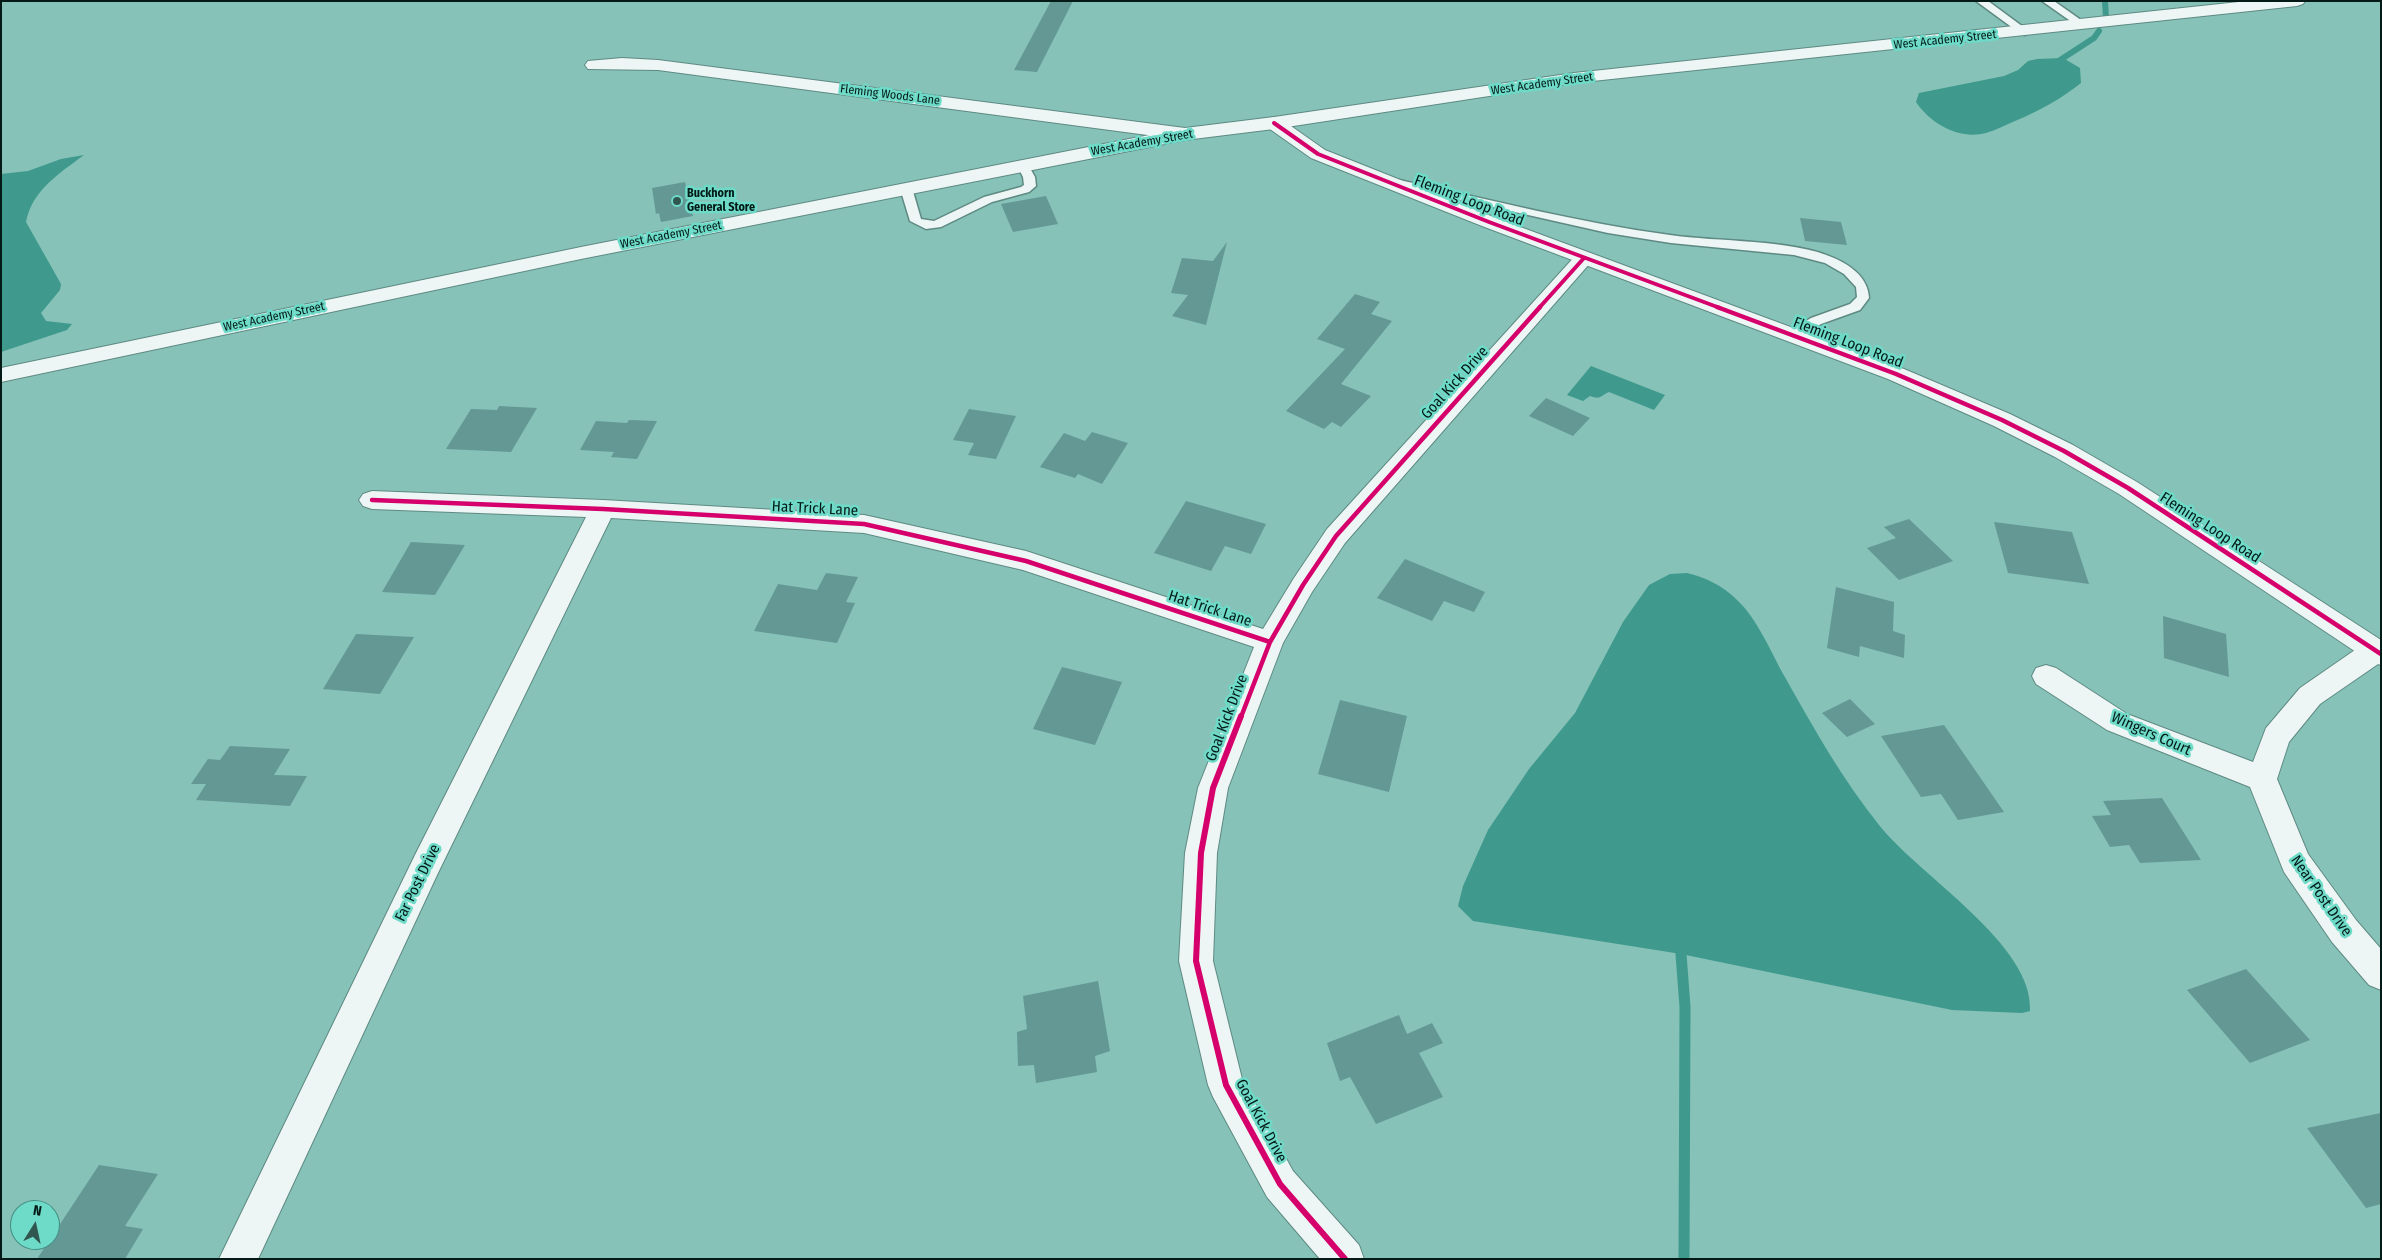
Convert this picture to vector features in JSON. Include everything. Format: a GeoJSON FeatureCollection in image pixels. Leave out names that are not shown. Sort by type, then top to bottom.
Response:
{"type":"FeatureCollection","features":[{"type":"Feature","properties":{"kind":"street","name":"West Academy Street"},"geometry":{"type":"LineString","coordinates":[[1,375],[581,253],[1185,134],[1274,123],[1574,78],[2025,32],[2296,1]]}},
{"type":"Feature","properties":{"kind":"street","name":"Fleming Woods Lane"},"geometry":{"type":"LineString","coordinates":[[594,65],[622,63],[658,65],[1185,134]]}},
{"type":"Feature","properties":{"kind":"street","name":"Fleming Loop Road"},"geometry":{"type":"LineString","coordinates":[[1274,123],[1318,154],[1584,258],[1896,374],[2002,420],[2064,450],[2128,488],[2378,652]]}},
{"type":"Feature","properties":{"kind":"street","name":"Goal Kick Drive"},"geometry":{"type":"LineString","coordinates":[[1346,1259],[1280,1184],[1226,1085],[1196,961],[1201,853],[1213,788],[1270,642],[1303,585],[1336,536],[1584,258]]}},
{"type":"Feature","properties":{"kind":"street","name":"Hat Trick Lane"},"geometry":{"type":"LineString","coordinates":[[372,500],[603,509],[864,524],[1026,561],[1270,642]]}},
{"type":"Feature","properties":{"kind":"street","name":"Far Post Drive"},"geometry":{"type":"LineString","coordinates":[[238,1259],[431,856],[603,509]]}},
{"type":"Feature","properties":{"kind":"street"},"geometry":{"type":"LineString","coordinates":[[2262,779],[2276,736],[2310,696],[2378,652]]}},
{"type":"Feature","properties":{"kind":"street","name":"Wingers Court"},"geometry":{"type":"LineString","coordinates":[[2046,676],[2117,722],[2262,779]]}},
{"type":"Feature","properties":{"kind":"street","name":"Near Post Drive"},"geometry":{"type":"LineString","coordinates":[[2262,779],[2295,862],[2344,931],[2381,974]]}},
{"type":"Feature","properties":{"kind":"lane"},"geometry":{"type":"LineString","coordinates":[[1981,1],[2025,32]]}},
{"type":"Feature","properties":{"kind":"lane"},"geometry":{"type":"LineString","coordinates":[[2047,1],[2083,25]]}},
{"type":"Feature","properties":{"kind":"lane"},"geometry":{"type":"LineString","coordinates":[[906,188],[916,221],[926,225],[937,224],[988,199],[1024,190],[1030,186],[1029,177],[1023,165]]}},
{"type":"Feature","properties":{"kind":"lane"},"geometry":{"type":"LineString","coordinates":[[1382,180],[1608,229],[1671,239],[1794,251],[1829,260],[1848,271],[1862,286],[1862,298],[1855,307],[1816,321],[1793,335]]}},
{"type":"Feature","properties":{"kind":"shaded area"},"geometry":{"type":"Polygon","coordinates":[[[2063,58],[2080,68],[2081,83],[2041,109],[1986,133],[1966,134],[1946,128],[1929,117],[1916,102],[1919,93],[2004,76],[2018,70],[2028,61],[2063,58]]]}},
{"type":"Feature","properties":{"kind":"shaded area"},"geometry":{"type":"Polygon","coordinates":[[[84,155],[48,183],[41,191],[29,211],[26,222],[61,284],[60,290],[41,313],[46,321],[72,324],[67,330],[1,352],[1,174],[28,171],[61,159],[84,155]]]}},
{"type":"Feature","properties":{"kind":"shaded area"},"geometry":{"type":"Polygon","coordinates":[[[1591,366],[1665,395],[1654,410],[1609,392],[1598,398],[1590,396],[1583,401],[1567,395],[1591,366]]]}},
{"type":"Feature","properties":{"kind":"shaded area"},"geometry":{"type":"Polygon","coordinates":[[[1687,573],[1720,586],[1744,607],[1758,626],[1807,717],[1853,790],[1879,825],[1897,845],[1971,912],[1994,936],[2014,961],[2026,986],[2030,1011],[2022,1013],[1952,1010],[1681,954],[1473,921],[1458,906],[1463,886],[1488,830],[1529,769],[1575,713],[1623,622],[1649,585],[1670,574],[1687,573]]]}},
{"type":"Feature","properties":{"kind":"building"},"geometry":{"type":"Polygon","coordinates":[[[1051,1],[1073,1],[1037,72],[1014,70],[1051,1]]]}},
{"type":"Feature","properties":{"kind":"building","name":"Buckhorn General Store"},"geometry":{"type":"Polygon","coordinates":[[[685,182],[693,216],[661,222],[659,213],[656,214],[652,188],[685,182]]]}},
{"type":"Feature","properties":{"kind":"building"},"geometry":{"type":"Polygon","coordinates":[[[1046,196],[1058,224],[1013,232],[1001,204],[1046,196]]]}},
{"type":"Feature","properties":{"kind":"building"},"geometry":{"type":"Polygon","coordinates":[[[1800,218],[1841,222],[1847,245],[1805,241],[1800,218]]]}},
{"type":"Feature","properties":{"kind":"building"},"geometry":{"type":"Polygon","coordinates":[[[1227,242],[1206,325],[1172,316],[1188,295],[1171,293],[1182,258],[1213,261],[1227,242]]]}},
{"type":"Feature","properties":{"kind":"building"},"geometry":{"type":"Polygon","coordinates":[[[1355,294],[1380,302],[1371,314],[1392,321],[1341,384],[1371,396],[1341,427],[1332,422],[1324,429],[1286,411],[1345,349],[1317,339],[1355,294]]]}},
{"type":"Feature","properties":{"kind":"building"},"geometry":{"type":"Polygon","coordinates":[[[1546,398],[1590,418],[1573,436],[1529,416],[1546,398]]]}},
{"type":"Feature","properties":{"kind":"building"},"geometry":{"type":"Polygon","coordinates":[[[499,406],[537,408],[511,452],[446,449],[471,409],[497,410],[499,406]]]}},
{"type":"Feature","properties":{"kind":"building"},"geometry":{"type":"Polygon","coordinates":[[[969,409],[1016,416],[996,459],[968,455],[974,443],[953,440],[969,409]]]}},
{"type":"Feature","properties":{"kind":"building"},"geometry":{"type":"Polygon","coordinates":[[[629,420],[657,421],[637,459],[611,457],[614,452],[580,450],[596,421],[627,423],[629,420]]]}},
{"type":"Feature","properties":{"kind":"building"},"geometry":{"type":"Polygon","coordinates":[[[1092,432],[1128,443],[1102,484],[1078,474],[1075,478],[1040,467],[1064,433],[1085,441],[1092,432]]]}},
{"type":"Feature","properties":{"kind":"building"},"geometry":{"type":"Polygon","coordinates":[[[1186,501],[1266,524],[1251,554],[1225,546],[1211,571],[1154,553],[1186,501]]]}},
{"type":"Feature","properties":{"kind":"building"},"geometry":{"type":"Polygon","coordinates":[[[1909,519],[1953,561],[1899,580],[1867,548],[1896,538],[1884,527],[1909,519]]]}},
{"type":"Feature","properties":{"kind":"building"},"geometry":{"type":"Polygon","coordinates":[[[1994,522],[2072,532],[2089,584],[2008,573],[1994,522]]]}},
{"type":"Feature","properties":{"kind":"building"},"geometry":{"type":"Polygon","coordinates":[[[411,542],[465,545],[435,595],[382,592],[411,542]]]}},
{"type":"Feature","properties":{"kind":"building"},"geometry":{"type":"Polygon","coordinates":[[[1405,559],[1485,592],[1474,612],[1444,601],[1432,621],[1377,598],[1405,559]]]}},
{"type":"Feature","properties":{"kind":"building"},"geometry":{"type":"Polygon","coordinates":[[[826,573],[858,577],[846,602],[855,603],[837,643],[754,631],[778,584],[817,590],[826,573]]]}},
{"type":"Feature","properties":{"kind":"building"},"geometry":{"type":"Polygon","coordinates":[[[1836,587],[1894,602],[1893,631],[1905,635],[1904,658],[1860,646],[1859,657],[1827,648],[1836,587]]]}},
{"type":"Feature","properties":{"kind":"building"},"geometry":{"type":"Polygon","coordinates":[[[2163,616],[2226,634],[2229,677],[2164,658],[2163,616]]]}},
{"type":"Feature","properties":{"kind":"building"},"geometry":{"type":"Polygon","coordinates":[[[356,634],[414,637],[380,694],[323,689],[356,634]]]}},
{"type":"Feature","properties":{"kind":"building"},"geometry":{"type":"Polygon","coordinates":[[[1062,667],[1122,682],[1095,745],[1033,729],[1062,667]]]}},
{"type":"Feature","properties":{"kind":"building"},"geometry":{"type":"Polygon","coordinates":[[[1850,699],[1875,724],[1847,737],[1822,713],[1850,699]]]}},
{"type":"Feature","properties":{"kind":"building"},"geometry":{"type":"Polygon","coordinates":[[[1340,700],[1407,716],[1389,792],[1318,774],[1340,700]]]}},
{"type":"Feature","properties":{"kind":"building"},"geometry":{"type":"Polygon","coordinates":[[[1944,725],[2004,812],[1958,820],[1941,794],[1921,797],[1881,736],[1944,725]]]}},
{"type":"Feature","properties":{"kind":"building"},"geometry":{"type":"Polygon","coordinates":[[[230,746],[290,749],[274,775],[307,776],[290,806],[196,800],[206,784],[191,784],[208,759],[220,760],[230,746]]]}},
{"type":"Feature","properties":{"kind":"building"},"geometry":{"type":"Polygon","coordinates":[[[2162,798],[2201,860],[2140,863],[2129,845],[2110,847],[2092,816],[2111,815],[2103,801],[2162,798]]]}},
{"type":"Feature","properties":{"kind":"building"},"geometry":{"type":"Polygon","coordinates":[[[2246,969],[2310,1040],[2250,1063],[2187,990],[2246,969]]]}},
{"type":"Feature","properties":{"kind":"building"},"geometry":{"type":"Polygon","coordinates":[[[1098,981],[1110,1051],[1095,1056],[1097,1072],[1036,1083],[1034,1065],[1018,1066],[1017,1032],[1027,1029],[1023,996],[1098,981]]]}},
{"type":"Feature","properties":{"kind":"building"},"geometry":{"type":"Polygon","coordinates":[[[1399,1015],[1407,1034],[1432,1023],[1443,1043],[1419,1053],[1443,1097],[1376,1124],[1350,1077],[1340,1081],[1327,1043],[1399,1015]]]}},
{"type":"Feature","properties":{"kind":"building"},"geometry":{"type":"Polygon","coordinates":[[[2381,1113],[2381,1204],[2366,1208],[2307,1128],[2381,1113]]]}},
{"type":"Feature","properties":{"kind":"building"},"geometry":{"type":"Polygon","coordinates":[[[99,1165],[158,1174],[125,1226],[143,1229],[125,1259],[37,1259],[43,1250],[60,1250],[60,1224],[99,1165]]]}},
{"type":"Feature","properties":{"kind":"waterway"},"geometry":{"type":"LineString","coordinates":[[2105,1],[2106,18]]}},
{"type":"Feature","properties":{"kind":"waterway"},"geometry":{"type":"LineString","coordinates":[[2054,64],[2094,38],[2099,31]]}},
{"type":"Feature","properties":{"kind":"waterway"},"geometry":{"type":"LineString","coordinates":[[1684,942],[1681,954],[1685,1007],[1684,1259]]}},
{"type":"Feature","properties":{"kind":"cycle path"},"geometry":{"type":"LineString","coordinates":[[1274,123],[1318,154],[1489,222],[1896,374],[2002,420],[2064,451],[2128,488],[2381,654]]}},
{"type":"Feature","properties":{"kind":"cycle path"},"geometry":{"type":"LineString","coordinates":[[1345,1259],[1280,1184],[1226,1085],[1196,961],[1201,853],[1213,788],[1270,642],[1303,585],[1336,536],[1584,258]]}},
{"type":"Feature","properties":{"kind":"cycle path"},"geometry":{"type":"LineString","coordinates":[[372,500],[603,509],[864,524],[1026,561],[1270,642]]}},
{"type":"Feature","properties":{"kind":"place","name":"Buckhorn General Store"},"geometry":{"type":"Point","coordinates":[677,201]}}]}
